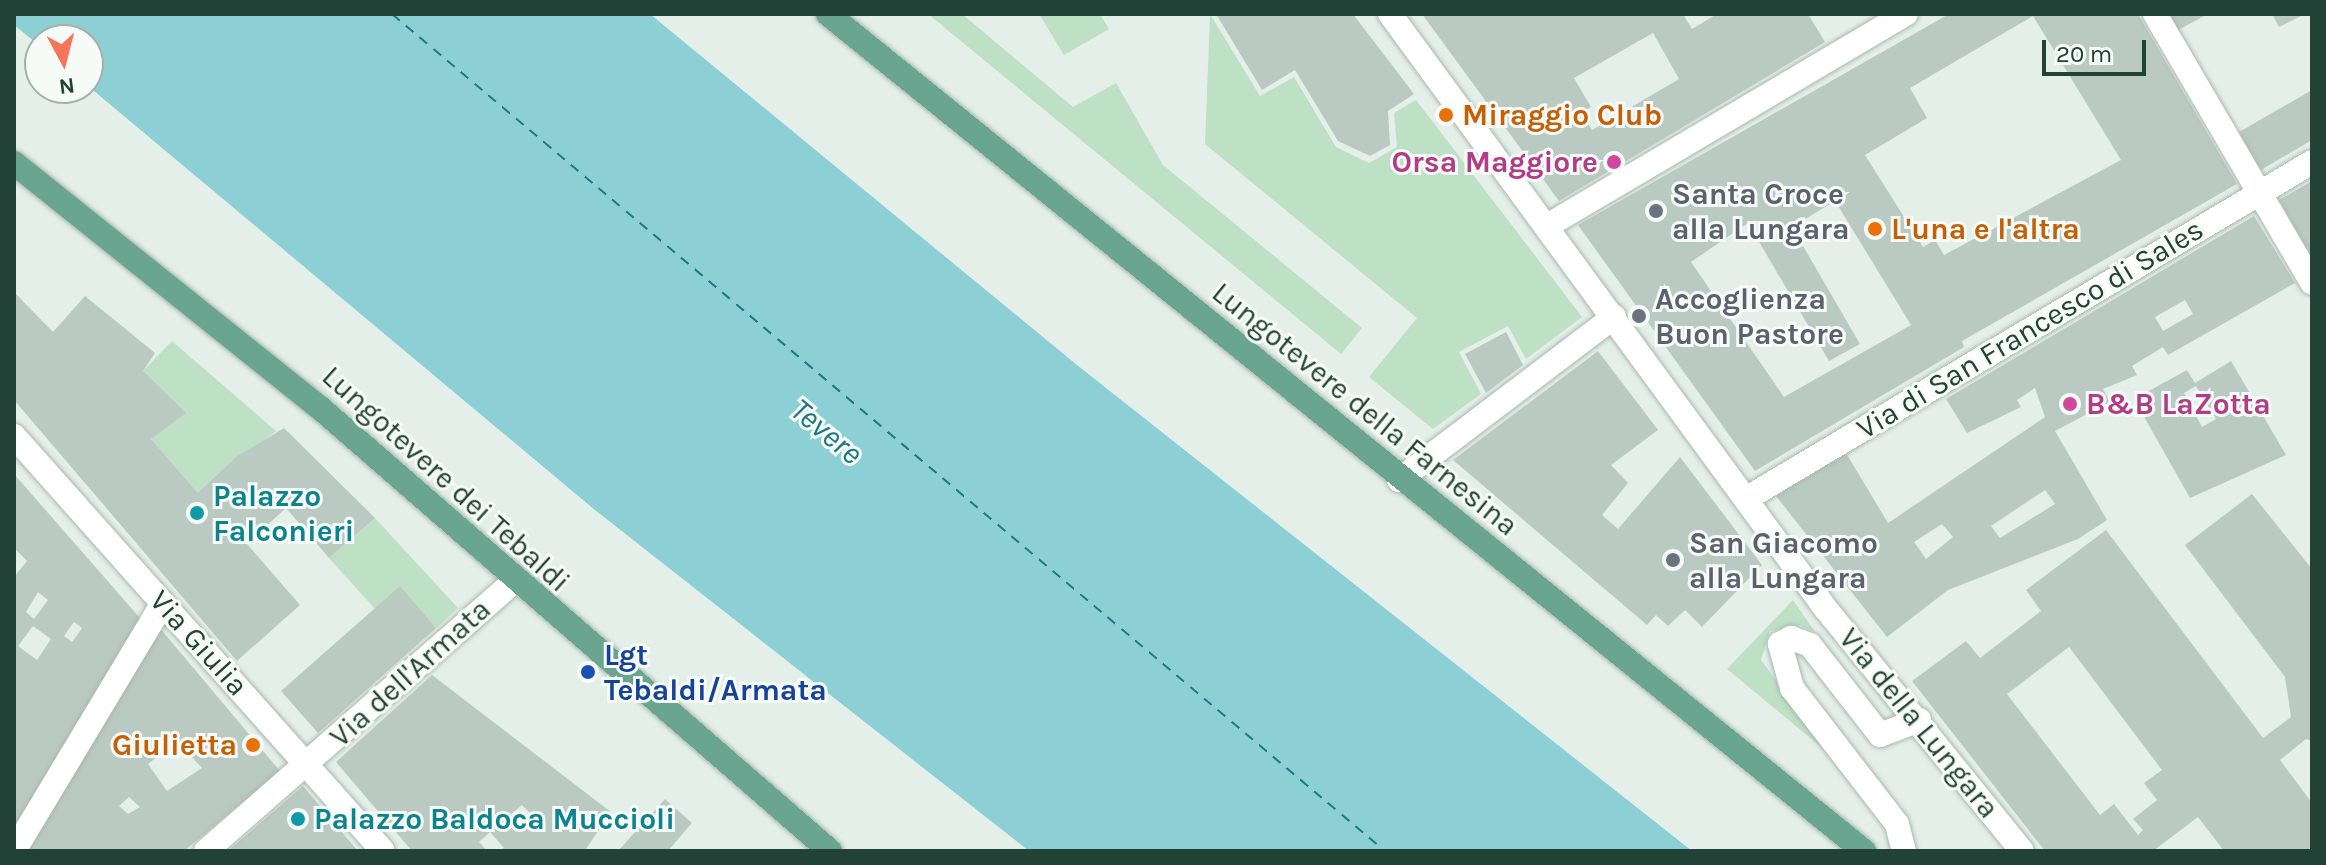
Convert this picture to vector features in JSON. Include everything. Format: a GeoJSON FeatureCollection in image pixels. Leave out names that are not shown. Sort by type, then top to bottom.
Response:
{"type":"FeatureCollection","features":[{"type":"Feature","properties":{"kind":"main road","name":"Lungotevere della Farnesina"},"geometry":{"type":"LineString","coordinates":[[828,14],[1399,480],[1864,851]]}},
{"type":"Feature","properties":{"kind":"main road","name":"Lungotevere dei Tebaldi"},"geometry":{"type":"LineString","coordinates":[[14,163],[319,407],[513,582],[830,851]]}},
{"type":"Feature","properties":{"kind":"street"},"geometry":{"type":"LineString","coordinates":[[1390,14],[1749,497]]}},
{"type":"Feature","properties":{"kind":"street"},"geometry":{"type":"LineString","coordinates":[[1547,226],[1906,14]]}},
{"type":"Feature","properties":{"kind":"street"},"geometry":{"type":"LineString","coordinates":[[2155,14],[2312,283]]}},
{"type":"Feature","properties":{"kind":"street","name":"Via di San Francesco di Sales"},"geometry":{"type":"LineString","coordinates":[[1749,497],[2312,162]]}},
{"type":"Feature","properties":{"kind":"street"},"geometry":{"type":"LineString","coordinates":[[1399,480],[1614,317]]}},
{"type":"Feature","properties":{"kind":"street","name":"Via Giulia"},"geometry":{"type":"LineString","coordinates":[[14,436],[383,851]]}},
{"type":"Feature","properties":{"kind":"street","name":"Via della Lungara"},"geometry":{"type":"LineString","coordinates":[[1749,497],[1823,577],[1891,686],[2022,851]]}},
{"type":"Feature","properties":{"kind":"street","name":"Via dell'Armata"},"geometry":{"type":"LineString","coordinates":[[206,851],[513,582]]}},
{"type":"Feature","properties":{"kind":"street"},"geometry":{"type":"LineString","coordinates":[[14,851],[163,603]]}},
{"type":"Feature","properties":{"kind":"street"},"geometry":{"type":"LineString","coordinates":[[1904,851],[1897,824],[1792,688],[1780,644],[1791,638],[1810,645],[1880,735],[1919,720]]}},
{"type":"Feature","properties":{"kind":"green space"},"geometry":{"type":"Polygon","coordinates":[[[928,14],[962,14],[1073,107],[1116,83],[1163,165],[1362,328],[1341,354],[928,14]]]}},
{"type":"Feature","properties":{"kind":"green space"},"geometry":{"type":"Polygon","coordinates":[[[1039,14],[1100,14],[1109,29],[1064,55],[1039,14]]]}},
{"type":"Feature","properties":{"kind":"green space"},"geometry":{"type":"Polygon","coordinates":[[[1210,14],[1260,96],[1294,77],[1336,147],[1369,163],[1397,147],[1394,113],[1416,100],[1582,317],[1526,359],[1508,326],[1459,352],[1481,394],[1433,429],[1369,377],[1417,318],[1205,144],[1210,14]]]}},
{"type":"Feature","properties":{"kind":"green space"},"geometry":{"type":"Polygon","coordinates":[[[172,341],[276,431],[198,493],[151,439],[143,371],[172,341]]]}},
{"type":"Feature","properties":{"kind":"green space"},"geometry":{"type":"Polygon","coordinates":[[[375,518],[458,608],[436,628],[400,587],[375,609],[329,558],[375,518]]]}},
{"type":"Feature","properties":{"kind":"green space"},"geometry":{"type":"Polygon","coordinates":[[[1793,600],[1815,632],[1800,625],[1770,631],[1761,660],[1832,756],[1727,669],[1793,600]]]}},
{"type":"Feature","properties":{"kind":"water","name":"Tevere"},"geometry":{"type":"Polygon","coordinates":[[[14,14],[650,14],[1077,365],[1692,851],[1029,851],[595,510],[104,99],[104,24],[24,24],[24,33],[14,25],[14,14]]]}},
{"type":"Feature","properties":{"kind":"building"},"geometry":{"type":"Polygon","coordinates":[[[1216,14],[1353,14],[1414,94],[1388,111],[1390,145],[1370,156],[1338,141],[1295,70],[1262,90],[1216,14]]]}},
{"type":"Feature","properties":{"kind":"building"},"geometry":{"type":"Polygon","coordinates":[[[1422,14],[1683,14],[1692,29],[1717,14],[1808,14],[1825,42],[1559,201],[1422,14]],[[1653,33],[1574,78],[1591,107],[1581,113],[1592,130],[1679,79],[1653,33]]]}},
{"type":"Feature","properties":{"kind":"building"},"geometry":{"type":"Polygon","coordinates":[[[1949,14],[2138,14],[2237,184],[1962,341],[1964,347],[1755,471],[1578,225],[1949,14]],[[2033,16],[1910,88],[1927,118],[1865,155],[1923,247],[1935,240],[1944,255],[2121,160],[2033,16]],[[1835,201],[1792,227],[1860,344],[1829,361],[1748,223],[1691,262],[1784,397],[1911,325],[1835,201]]]}},
{"type":"Feature","properties":{"kind":"building"},"geometry":{"type":"Polygon","coordinates":[[[2169,14],[2208,14],[2178,30],[2169,14]]]}},
{"type":"Feature","properties":{"kind":"building"},"geometry":{"type":"Polygon","coordinates":[[[2272,14],[2305,14],[2279,27],[2272,14]]]}},
{"type":"Feature","properties":{"kind":"building"},"geometry":{"type":"Polygon","coordinates":[[[2312,90],[2312,140],[2261,170],[2239,132],[2312,90]]]}},
{"type":"Feature","properties":{"kind":"building"},"geometry":{"type":"Polygon","coordinates":[[[2312,181],[2312,258],[2279,200],[2312,181]]]}},
{"type":"Feature","properties":{"kind":"building"},"geometry":{"type":"Polygon","coordinates":[[[2254,216],[2295,283],[2168,355],[2163,347],[2132,366],[2137,375],[2103,389],[2110,402],[2055,431],[2107,520],[2078,539],[1948,590],[1887,637],[1776,496],[1846,453],[1888,523],[2045,417],[2035,388],[2017,400],[2021,407],[1967,433],[1946,399],[2254,216]],[[2185,300],[2155,317],[2163,331],[2193,314],[2185,300]],[[2045,490],[1991,526],[2000,538],[2055,504],[2045,490]],[[1942,524],[1914,542],[1926,559],[1953,537],[1942,524]]]}},
{"type":"Feature","properties":{"kind":"building","name":"Palazzo Falconieri"},"geometry":{"type":"Polygon","coordinates":[[[14,292],[53,332],[85,296],[155,353],[143,371],[186,413],[151,439],[198,493],[236,457],[284,428],[375,518],[329,558],[286,508],[247,544],[300,605],[237,661],[14,400],[14,292]]]}},
{"type":"Feature","properties":{"kind":"building"},"geometry":{"type":"Polygon","coordinates":[[[1506,332],[1523,365],[1486,393],[1465,354],[1506,332]]]}},
{"type":"Feature","properties":{"kind":"building"},"geometry":{"type":"Polygon","coordinates":[[[1598,351],[1658,430],[1611,465],[1628,483],[1602,515],[1618,529],[1680,457],[1762,565],[1702,627],[1685,610],[1668,626],[1656,615],[1647,625],[1453,460],[1598,351]]]}},
{"type":"Feature","properties":{"kind":"building"},"geometry":{"type":"Polygon","coordinates":[[[2231,361],[2286,455],[2190,498],[2134,399],[2187,370],[2195,383],[2231,361]],[[2196,386],[2184,393],[2202,427],[2216,419],[2196,386]]]}},
{"type":"Feature","properties":{"kind":"building"},"geometry":{"type":"Polygon","coordinates":[[[14,474],[140,618],[14,828],[14,577],[27,561],[14,548],[14,474]],[[38,592],[26,612],[34,619],[48,600],[38,592]],[[74,622],[64,636],[72,642],[82,628],[74,622]],[[33,626],[18,646],[37,660],[51,639],[33,626]]]}},
{"type":"Feature","properties":{"kind":"building"},"geometry":{"type":"Polygon","coordinates":[[[2252,494],[2312,569],[2312,741],[2306,739],[2280,760],[2312,803],[2312,851],[2224,851],[2198,817],[2153,851],[2045,851],[1912,681],[1966,641],[1980,658],[2041,611],[2026,590],[2106,530],[2263,738],[2291,717],[2285,677],[2185,545],[2252,494]],[[2069,647],[2007,694],[2100,815],[2114,804],[2138,835],[2143,830],[2133,819],[2157,800],[2144,783],[2162,770],[2069,647]]]}},
{"type":"Feature","properties":{"kind":"building"},"geometry":{"type":"Polygon","coordinates":[[[400,586],[436,628],[318,733],[281,691],[400,586]]]}},
{"type":"Feature","properties":{"kind":"building"},"geometry":{"type":"Polygon","coordinates":[[[159,627],[280,771],[184,851],[28,851],[159,627]],[[177,741],[148,764],[167,791],[202,768],[177,741]],[[129,797],[119,806],[128,814],[140,807],[129,797]]]}},
{"type":"Feature","properties":{"kind":"building"},"geometry":{"type":"Polygon","coordinates":[[[432,675],[611,812],[586,849],[500,851],[504,848],[490,832],[479,842],[487,851],[412,851],[336,762],[432,675]],[[522,805],[511,814],[524,829],[534,817],[522,805]]]}},
{"type":"Feature","properties":{"kind":"building","name":"Palazzo Baldoca Muccioli"},"geometry":{"type":"Polygon","coordinates":[[[303,786],[358,851],[228,851],[303,786]]]}},
{"type":"Feature","properties":{"kind":"building"},"geometry":{"type":"Polygon","coordinates":[[[665,799],[692,823],[668,851],[618,851],[665,799]]]}},
{"type":"Feature","properties":{"kind":"ferry route"},"geometry":{"type":"LineString","coordinates":[[392,14],[1385,851]]}},
{"type":"Feature","properties":{"kind":"place","name":"Miraggio Club"},"geometry":{"type":"Point","coordinates":[1446,115]}},
{"type":"Feature","properties":{"kind":"place","name":"Orsa Maggiore"},"geometry":{"type":"Point","coordinates":[1614,162]}},
{"type":"Feature","properties":{"kind":"place","name":"Santa Croce alla Lungara"},"geometry":{"type":"Point","coordinates":[1656,211]}},
{"type":"Feature","properties":{"kind":"place","name":"L'una e l'altra"},"geometry":{"type":"Point","coordinates":[1875,229]}},
{"type":"Feature","properties":{"kind":"place","name":"Accoglienza Buon Pastore"},"geometry":{"type":"Point","coordinates":[1639,316]}},
{"type":"Feature","properties":{"kind":"place","name":"B&B LaZotta"},"geometry":{"type":"Point","coordinates":[2070,404]}},
{"type":"Feature","properties":{"kind":"place","name":"Palazzo Falconieri"},"geometry":{"type":"Point","coordinates":[197,513]}},
{"type":"Feature","properties":{"kind":"place","name":"San Giacomo alla Lungara"},"geometry":{"type":"Point","coordinates":[1673,560]}},
{"type":"Feature","properties":{"kind":"place","name":"Lgt Tebaldi/Armata"},"geometry":{"type":"Point","coordinates":[588,672]}},
{"type":"Feature","properties":{"kind":"place","name":"Giulietta"},"geometry":{"type":"Point","coordinates":[253,745]}},
{"type":"Feature","properties":{"kind":"place","name":"Palazzo Baldoca Muccioli"},"geometry":{"type":"Point","coordinates":[298,819]}}]}
